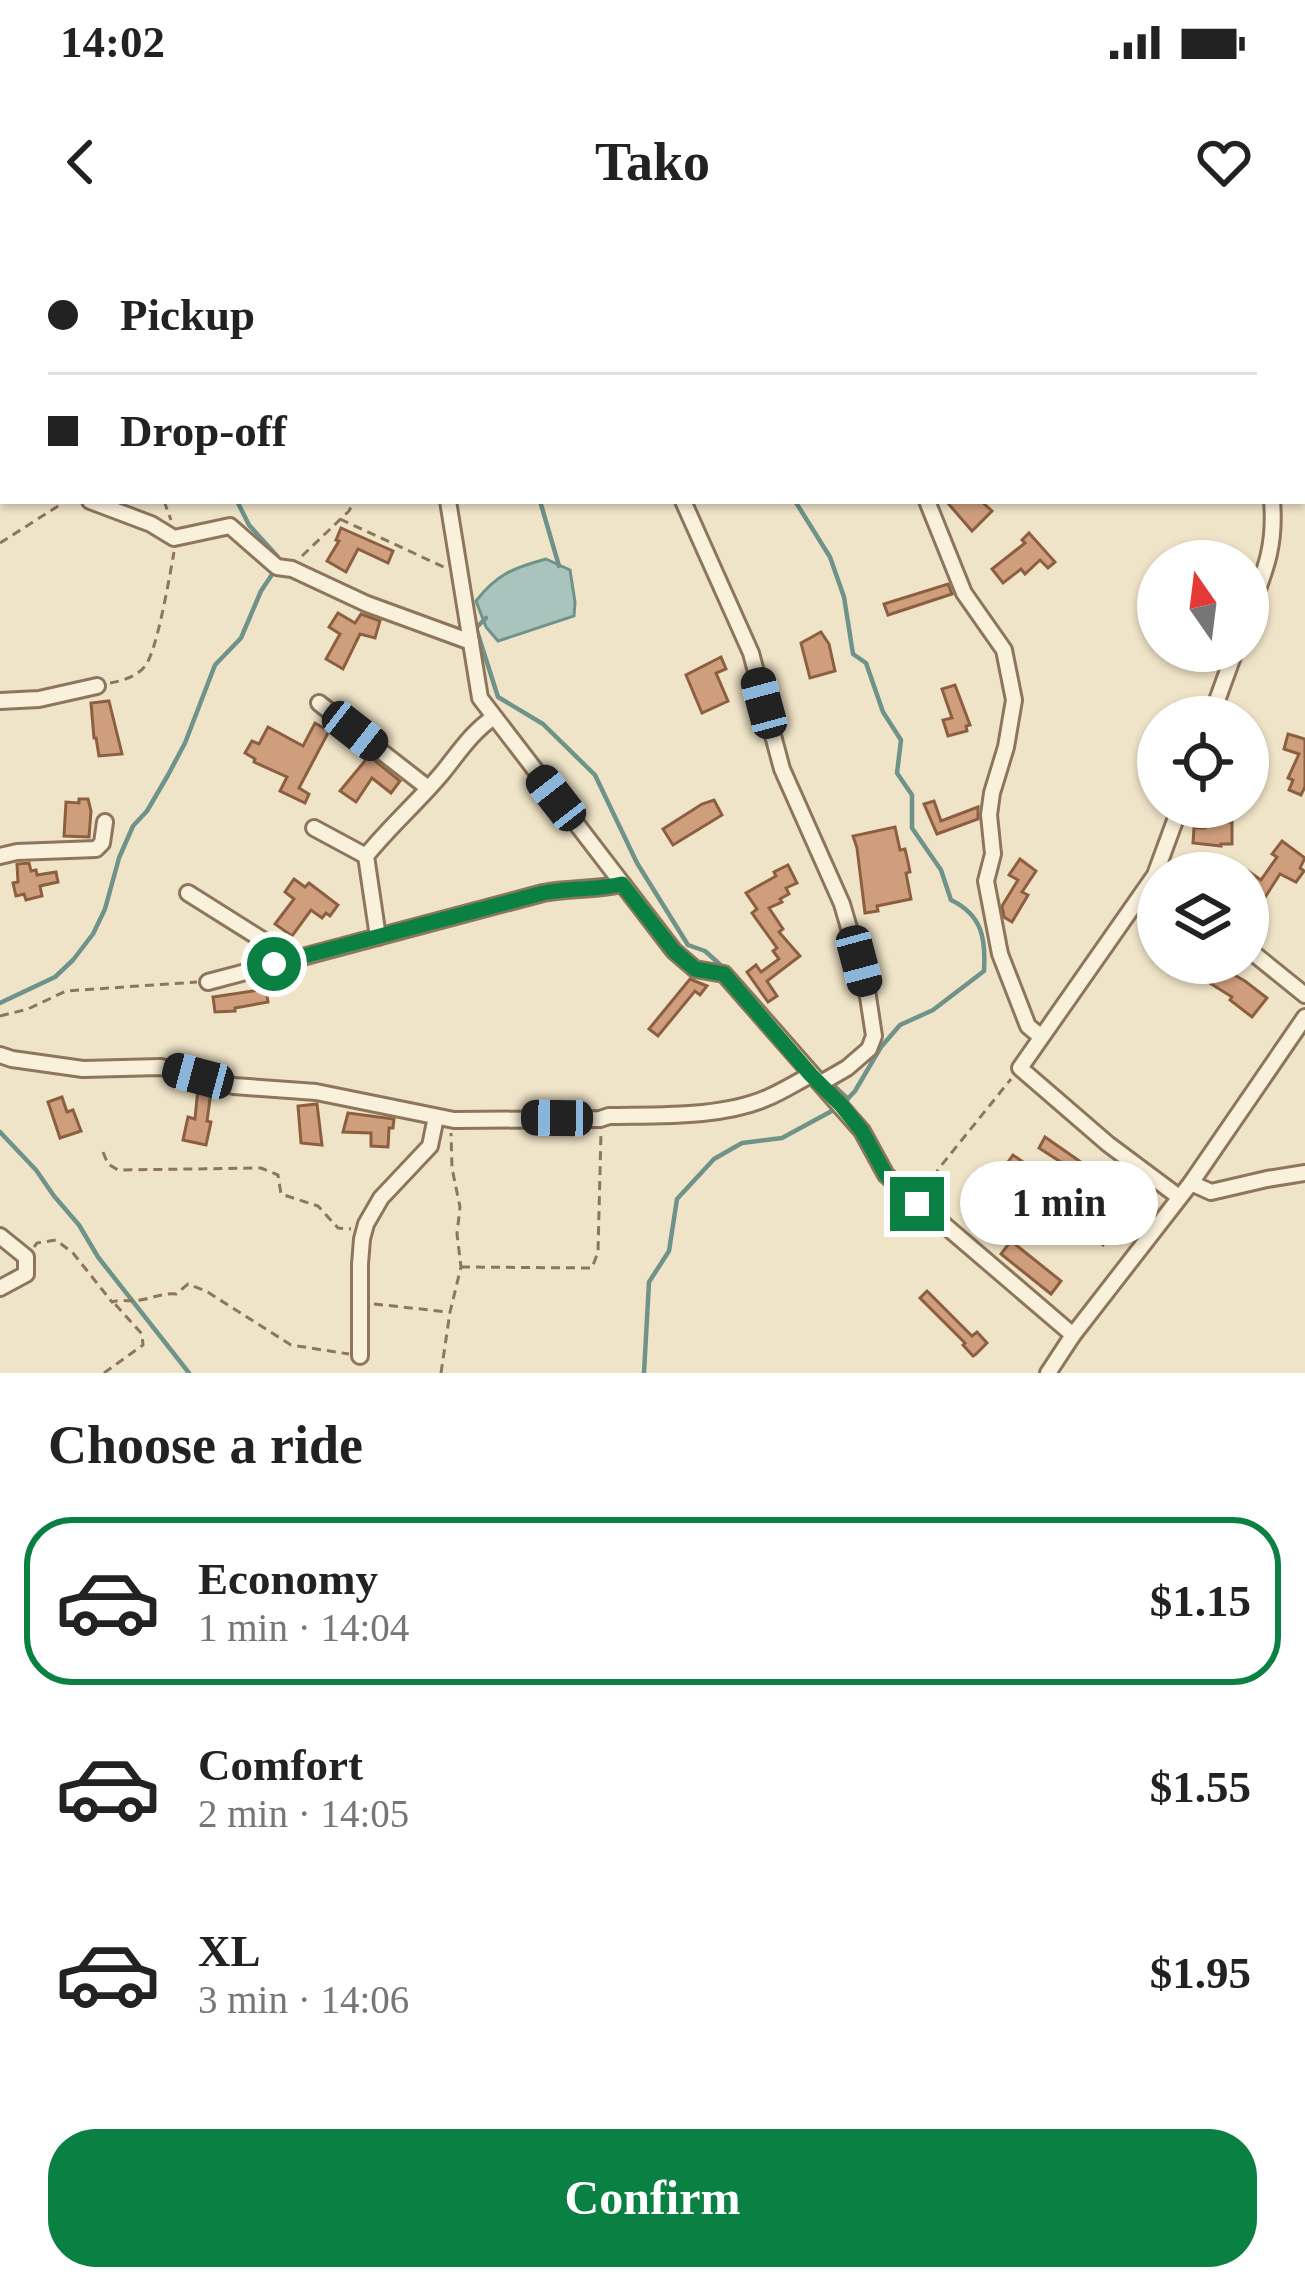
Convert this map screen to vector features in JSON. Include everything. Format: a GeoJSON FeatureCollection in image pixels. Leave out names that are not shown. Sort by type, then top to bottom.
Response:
{"type":"FeatureCollection","features":[{"type":"Feature","properties":{"kind":"street"},"geometry":{"type":"LineString","coordinates":[[97,504],[168,534],[230,526],[278,567],[471,642]]}},
{"type":"Feature","properties":{"kind":"street"},"geometry":{"type":"LineString","coordinates":[[448,504],[479,698],[674,951],[695,969],[724,974],[862,1131],[886,1175],[1073,1335]]}},
{"type":"Feature","properties":{"kind":"street"},"geometry":{"type":"LineString","coordinates":[[0,1054],[83,1069],[161,1067],[234,1086],[316,1092],[454,1120],[601,1119],[733,1108],[847,1068],[868,1049],[874,1036],[867,990],[842,904],[782,769],[751,652],[684,504]]}},
{"type":"Feature","properties":{"kind":"street"},"geometry":{"type":"LineString","coordinates":[[928,504],[964,593],[1004,650],[1011,683],[1012,714],[989,815],[993,854],[986,881],[1000,954],[1028,1026],[1040,1036]]}},
{"type":"Feature","properties":{"kind":"street"},"geometry":{"type":"LineString","coordinates":[[1269,558],[1274,538],[1272,504]]}},
{"type":"Feature","properties":{"kind":"street"},"geometry":{"type":"LineString","coordinates":[[0,701],[39,699],[97,686]]}},
{"type":"Feature","properties":{"kind":"street"},"geometry":{"type":"LineString","coordinates":[[319,703],[428,788]]}},
{"type":"Feature","properties":{"kind":"street"},"geometry":{"type":"LineString","coordinates":[[366,856],[475,730],[494,717]]}},
{"type":"Feature","properties":{"kind":"street"},"geometry":{"type":"LineString","coordinates":[[0,856],[96,849],[102,844],[105,822]]}},
{"type":"Feature","properties":{"kind":"street"},"geometry":{"type":"LineString","coordinates":[[314,829],[366,856]]}},
{"type":"Feature","properties":{"kind":"street"},"geometry":{"type":"LineString","coordinates":[[366,856],[378,937]]}},
{"type":"Feature","properties":{"kind":"street"},"geometry":{"type":"LineString","coordinates":[[208,982],[543,893],[622,884]]}},
{"type":"Feature","properties":{"kind":"street"},"geometry":{"type":"LineString","coordinates":[[188,893],[269,944],[274,964]]}},
{"type":"Feature","properties":{"kind":"street"},"geometry":{"type":"LineString","coordinates":[[1137,903],[1020,1068],[1108,1144],[1180,1197]]}},
{"type":"Feature","properties":{"kind":"street"},"geometry":{"type":"LineString","coordinates":[[1269,966],[1305,995]]}},
{"type":"Feature","properties":{"kind":"street"},"geometry":{"type":"LineString","coordinates":[[1048,1373],[1191,1183],[1305,1017]]}},
{"type":"Feature","properties":{"kind":"street"},"geometry":{"type":"LineString","coordinates":[[360,1356],[364,1231],[381,1198],[430,1146],[436,1117]]}},
{"type":"Feature","properties":{"kind":"street"},"geometry":{"type":"LineString","coordinates":[[1191,1183],[1210,1192],[1305,1173]]}},
{"type":"Feature","properties":{"kind":"street"},"geometry":{"type":"LineString","coordinates":[[0,1236],[26,1257],[26,1274],[0,1288]]}},
{"type":"Feature","properties":{"kind":"path"},"geometry":{"type":"LineString","coordinates":[[0,543],[61,504]]}},
{"type":"Feature","properties":{"kind":"path"},"geometry":{"type":"LineString","coordinates":[[97,686],[124,680],[145,668],[156,642],[174,554],[168,534],[172,519],[165,504]]}},
{"type":"Feature","properties":{"kind":"path"},"geometry":{"type":"LineString","coordinates":[[292,569],[352,504]]}},
{"type":"Feature","properties":{"kind":"path"},"geometry":{"type":"LineString","coordinates":[[340,519],[459,572]]}},
{"type":"Feature","properties":{"kind":"path"},"geometry":{"type":"LineString","coordinates":[[0,1016],[66,991],[208,982]]}},
{"type":"Feature","properties":{"kind":"path"},"geometry":{"type":"LineString","coordinates":[[929,1214],[930,1182],[1020,1068]]}},
{"type":"Feature","properties":{"kind":"path"},"geometry":{"type":"LineString","coordinates":[[461,1267],[592,1268],[598,1252],[601,1119]]}},
{"type":"Feature","properties":{"kind":"path"},"geometry":{"type":"LineString","coordinates":[[441,1373],[461,1267],[460,1207],[452,1168],[454,1120]]}},
{"type":"Feature","properties":{"kind":"path"},"geometry":{"type":"LineString","coordinates":[[104,1152],[108,1164],[118,1170],[261,1168],[278,1175],[281,1194],[318,1206],[338,1228],[364,1231]]}},
{"type":"Feature","properties":{"kind":"path"},"geometry":{"type":"LineString","coordinates":[[26,1257],[38,1243],[56,1240],[73,1253],[142,1334],[143,1345],[104,1373]]}},
{"type":"Feature","properties":{"kind":"path"},"geometry":{"type":"LineString","coordinates":[[112,1302],[176,1294],[188,1284],[291,1345],[360,1356]]}},
{"type":"Feature","properties":{"kind":"path"},"geometry":{"type":"LineString","coordinates":[[361,1303],[450,1312]]}},
{"type":"Feature","properties":{"kind":"water"},"geometry":{"type":"Polygon","coordinates":[[[546,559],[570,570],[574,616],[498,641],[486,627],[476,601],[506,573],[546,559]]]}},
{"type":"Feature","properties":{"kind":"building"},"geometry":{"type":"Polygon","coordinates":[[[949,504],[984,504],[992,511],[972,531],[949,504]]]}},
{"type":"Feature","properties":{"kind":"building"},"geometry":{"type":"Polygon","coordinates":[[[341,528],[393,551],[388,563],[358,549],[346,572],[327,561],[341,528]]]}},
{"type":"Feature","properties":{"kind":"building"},"geometry":{"type":"Polygon","coordinates":[[[1029,533],[1055,562],[1048,568],[1040,560],[1025,574],[1021,569],[1003,583],[992,569],[1025,543],[1022,540],[1029,533]]]}},
{"type":"Feature","properties":{"kind":"building"},"geometry":{"type":"Polygon","coordinates":[[[948,584],[952,594],[888,615],[884,604],[948,584]]]}},
{"type":"Feature","properties":{"kind":"building"},"geometry":{"type":"Polygon","coordinates":[[[338,613],[355,623],[361,614],[380,621],[375,638],[360,634],[343,669],[326,659],[340,634],[329,627],[338,613]]]}},
{"type":"Feature","properties":{"kind":"building"},"geometry":{"type":"Polygon","coordinates":[[[821,632],[835,671],[810,678],[801,643],[821,632]]]}},
{"type":"Feature","properties":{"kind":"building"},"geometry":{"type":"Polygon","coordinates":[[[721,657],[726,669],[716,673],[728,701],[702,713],[686,675],[721,657]]]}},
{"type":"Feature","properties":{"kind":"building"},"geometry":{"type":"Polygon","coordinates":[[[955,685],[970,725],[967,731],[948,736],[943,720],[952,718],[942,689],[955,685]]]}},
{"type":"Feature","properties":{"kind":"building"},"geometry":{"type":"Polygon","coordinates":[[[109,701],[122,754],[99,756],[91,703],[109,701]]]}},
{"type":"Feature","properties":{"kind":"building"},"geometry":{"type":"Polygon","coordinates":[[[315,723],[329,731],[299,788],[309,794],[305,803],[280,791],[287,777],[245,753],[252,741],[259,744],[268,727],[303,746],[315,723]]]}},
{"type":"Feature","properties":{"kind":"building"},"geometry":{"type":"Polygon","coordinates":[[[1288,734],[1305,739],[1301,795],[1289,790],[1293,780],[1288,778],[1299,754],[1284,749],[1288,734]]]}},
{"type":"Feature","properties":{"kind":"building"},"geometry":{"type":"Polygon","coordinates":[[[369,756],[400,781],[391,793],[372,778],[356,802],[340,791],[369,756]]]}},
{"type":"Feature","properties":{"kind":"building"},"geometry":{"type":"Polygon","coordinates":[[[79,799],[88,799],[89,837],[64,836],[66,802],[79,803],[79,799]]]}},
{"type":"Feature","properties":{"kind":"building"},"geometry":{"type":"Polygon","coordinates":[[[714,800],[722,815],[673,845],[663,829],[714,800]]]}},
{"type":"Feature","properties":{"kind":"building"},"geometry":{"type":"Polygon","coordinates":[[[934,801],[941,821],[978,807],[978,819],[937,834],[924,804],[934,801]]]}},
{"type":"Feature","properties":{"kind":"building"},"geometry":{"type":"Polygon","coordinates":[[[895,827],[908,862],[911,899],[865,913],[853,836],[895,827]]]}},
{"type":"Feature","properties":{"kind":"building"},"geometry":{"type":"Polygon","coordinates":[[[1194,828],[1232,828],[1232,844],[1193,843],[1194,828]]]}},
{"type":"Feature","properties":{"kind":"building"},"geometry":{"type":"Polygon","coordinates":[[[1282,841],[1305,858],[1300,868],[1304,871],[1296,882],[1280,874],[1269,891],[1269,868],[1277,857],[1272,854],[1282,841]]]}},
{"type":"Feature","properties":{"kind":"building"},"geometry":{"type":"Polygon","coordinates":[[[1020,859],[1036,871],[1022,892],[1028,895],[1012,922],[1004,917],[1002,906],[1018,880],[1009,875],[1020,859]]]}},
{"type":"Feature","properties":{"kind":"building"},"geometry":{"type":"Polygon","coordinates":[[[29,863],[37,875],[56,872],[58,882],[40,886],[42,896],[26,900],[24,894],[16,896],[13,883],[18,882],[17,864],[29,863]]]}},
{"type":"Feature","properties":{"kind":"building"},"geometry":{"type":"Polygon","coordinates":[[[788,865],[797,883],[786,888],[789,894],[782,902],[769,908],[783,929],[779,932],[800,956],[767,981],[777,996],[768,1002],[747,972],[756,965],[761,972],[779,959],[773,951],[777,948],[752,913],[757,909],[746,893],[788,865]]]}},
{"type":"Feature","properties":{"kind":"building"},"geometry":{"type":"Polygon","coordinates":[[[294,879],[305,887],[309,883],[338,905],[322,918],[311,910],[292,936],[275,924],[294,899],[285,892],[294,879]]]}},
{"type":"Feature","properties":{"kind":"building"},"geometry":{"type":"Polygon","coordinates":[[[690,979],[707,986],[700,995],[695,991],[658,1036],[649,1029],[690,979]]]}},
{"type":"Feature","properties":{"kind":"building"},"geometry":{"type":"Polygon","coordinates":[[[1211,984],[1249,984],[1267,998],[1252,1017],[1211,984]]]}},
{"type":"Feature","properties":{"kind":"building"},"geometry":{"type":"Polygon","coordinates":[[[266,989],[268,1002],[215,1012],[213,997],[266,989]]]}},
{"type":"Feature","properties":{"kind":"building"},"geometry":{"type":"Polygon","coordinates":[[[198,1088],[211,1092],[206,1145],[183,1140],[188,1117],[195,1119],[198,1088]]]}},
{"type":"Feature","properties":{"kind":"building"},"geometry":{"type":"Polygon","coordinates":[[[62,1097],[81,1131],[60,1138],[48,1102],[62,1097]]]}},
{"type":"Feature","properties":{"kind":"building"},"geometry":{"type":"Polygon","coordinates":[[[317,1104],[322,1145],[301,1143],[298,1106],[317,1104]]]}},
{"type":"Feature","properties":{"kind":"building"},"geometry":{"type":"Polygon","coordinates":[[[348,1113],[394,1119],[388,1147],[371,1146],[371,1133],[343,1132],[348,1113]]]}},
{"type":"Feature","properties":{"kind":"building"},"geometry":{"type":"Polygon","coordinates":[[[1045,1137],[1101,1181],[1083,1208],[1114,1231],[1103,1245],[1003,1169],[1013,1155],[1054,1184],[1067,1166],[1039,1148],[1045,1137]]]}},
{"type":"Feature","properties":{"kind":"building"},"geometry":{"type":"Polygon","coordinates":[[[1011,1241],[1061,1281],[1051,1294],[1001,1254],[1011,1241]]]}},
{"type":"Feature","properties":{"kind":"building"},"geometry":{"type":"Polygon","coordinates":[[[927,1291],[972,1336],[977,1332],[987,1343],[976,1354],[920,1298],[927,1291]]]}},
{"type":"Feature","properties":{"kind":"waterway"},"geometry":{"type":"LineString","coordinates":[[0,1003],[55,977],[93,934],[133,826],[147,811],[185,743],[215,665],[241,638],[277,567],[278,557],[249,525],[238,504]]}},
{"type":"Feature","properties":{"kind":"waterway"},"geometry":{"type":"LineString","coordinates":[[541,504],[559,566]]}},
{"type":"Feature","properties":{"kind":"waterway"},"geometry":{"type":"LineString","coordinates":[[644,1373],[649,1282],[669,1251],[677,1199],[714,1159],[742,1143],[782,1138],[841,1106],[900,1025],[933,1010],[984,971],[976,920],[951,900],[941,870],[912,828],[912,795],[897,773],[901,740],[883,712],[866,663],[853,654],[844,597],[830,557],[797,504]]}},
{"type":"Feature","properties":{"kind":"waterway"},"geometry":{"type":"LineString","coordinates":[[486,618],[476,628],[498,697],[543,724],[595,775],[637,863],[688,945],[705,951],[725,969]]}},
{"type":"Feature","properties":{"kind":"waterway"},"geometry":{"type":"LineString","coordinates":[[830,1082],[848,1099]]}},
{"type":"Feature","properties":{"kind":"waterway"},"geometry":{"type":"LineString","coordinates":[[0,1132],[36,1170],[189,1373]]}},
{"type":"Feature","properties":{"kind":"route"},"geometry":{"type":"LineString","coordinates":[[274,964],[543,893],[622,884],[674,951],[695,969],[724,974],[842,1106],[886,1175],[917,1204]]}}]}
